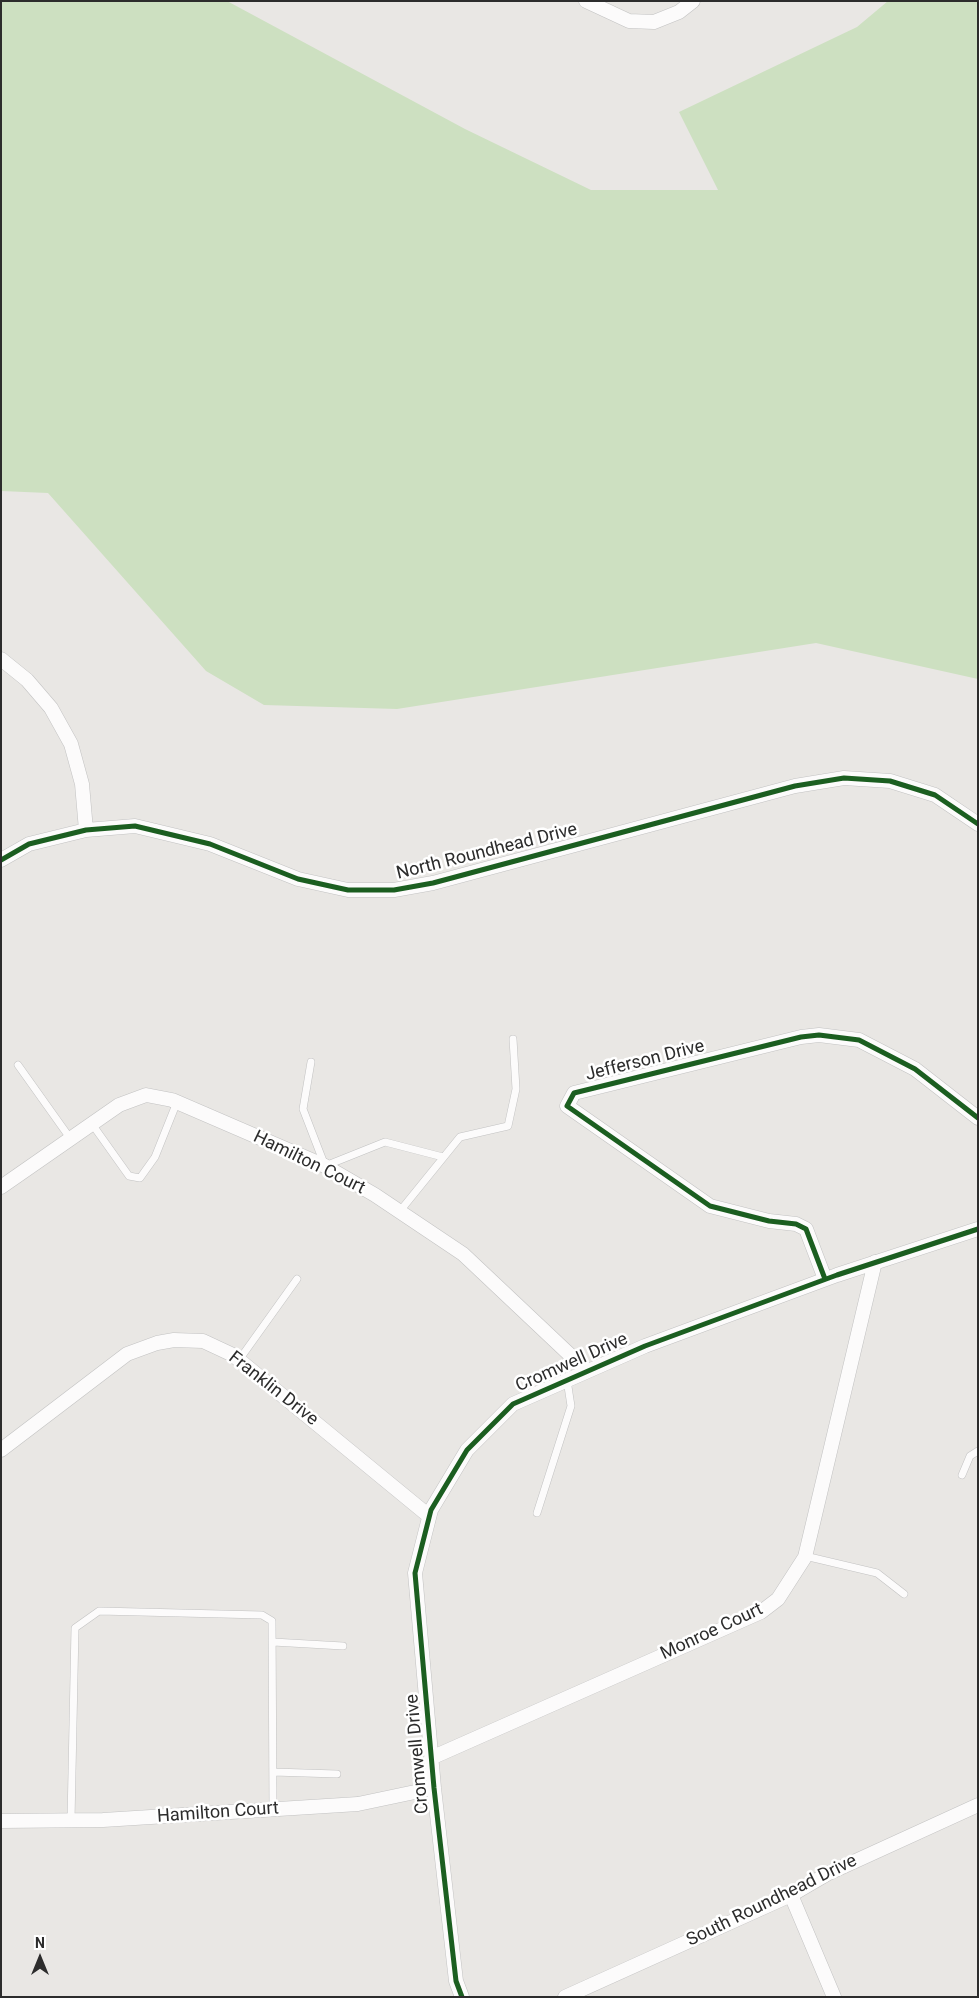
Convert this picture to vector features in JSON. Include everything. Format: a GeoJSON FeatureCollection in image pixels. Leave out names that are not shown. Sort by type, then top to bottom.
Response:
{"type":"FeatureCollection","features":[{"type":"Feature","properties":{"kind":"street"},"geometry":{"type":"LineString","coordinates":[[586,1],[629,21],[654,22],[679,12],[693,1]]}},
{"type":"Feature","properties":{"kind":"street"},"geometry":{"type":"LineString","coordinates":[[1,659],[27,680],[52,708],[70,744],[82,784],[86,830]]}},
{"type":"Feature","properties":{"kind":"street","name":"North Roundhead Drive"},"geometry":{"type":"LineString","coordinates":[[1,860],[29,844],[86,830],[135,826],[210,844],[298,879],[348,890],[394,890],[433,883],[794,786],[844,778],[890,781],[935,795],[978,824]]}},
{"type":"Feature","properties":{"kind":"street","name":"Jefferson Drive"},"geometry":{"type":"LineString","coordinates":[[825,1279],[806,1229],[796,1224],[769,1221],[710,1206],[567,1106],[574,1093],[801,1037],[819,1035],[859,1040],[915,1069],[978,1118]]}},
{"type":"Feature","properties":{"kind":"street","name":"Hamilton Court"},"geometry":{"type":"LineString","coordinates":[[1,1186],[118,1105],[146,1095],[177,1102],[325,1166],[400,1212],[463,1254],[587,1372]]}},
{"type":"Feature","properties":{"kind":"street","name":"Cromwell Drive"},"geometry":{"type":"LineString","coordinates":[[462,1997],[456,1981],[434,1788],[415,1573],[431,1510],[467,1450],[513,1404],[645,1346],[825,1279],[978,1229]]}},
{"type":"Feature","properties":{"kind":"street","name":"Monroe Court"},"geometry":{"type":"LineString","coordinates":[[431,1758],[761,1612],[778,1599],[805,1556],[875,1262]]}},
{"type":"Feature","properties":{"kind":"street","name":"Franklin Drive"},"geometry":{"type":"LineString","coordinates":[[1,1450],[127,1354],[156,1343],[174,1340],[203,1341],[233,1355],[430,1516]]}},
{"type":"Feature","properties":{"kind":"street","name":"Hamilton Court"},"geometry":{"type":"LineString","coordinates":[[1,1820],[103,1820],[358,1804],[434,1788]]}},
{"type":"Feature","properties":{"kind":"street","name":"South Roundhead Drive"},"geometry":{"type":"LineString","coordinates":[[565,1997],[791,1896],[827,1874],[978,1804]]}},
{"type":"Feature","properties":{"kind":"street"},"geometry":{"type":"LineString","coordinates":[[791,1896],[834,1997]]}},
{"type":"Feature","properties":{"kind":"lane"},"geometry":{"type":"LineString","coordinates":[[400,1212],[460,1136],[508,1126],[516,1089],[513,1039]]}},
{"type":"Feature","properties":{"kind":"lane"},"geometry":{"type":"LineString","coordinates":[[311,1062],[303,1109],[325,1166],[385,1142],[443,1157]]}},
{"type":"Feature","properties":{"kind":"lane"},"geometry":{"type":"LineString","coordinates":[[18,1065],[70,1138]]}},
{"type":"Feature","properties":{"kind":"lane"},"geometry":{"type":"LineString","coordinates":[[92,1124],[129,1176],[140,1178],[155,1157],[177,1102]]}},
{"type":"Feature","properties":{"kind":"lane"},"geometry":{"type":"LineString","coordinates":[[239,1360],[297,1279]]}},
{"type":"Feature","properties":{"kind":"lane"},"geometry":{"type":"LineString","coordinates":[[537,1513],[571,1406],[567,1380]]}},
{"type":"Feature","properties":{"kind":"lane"},"geometry":{"type":"LineString","coordinates":[[962,1475],[970,1456],[978,1451]]}},
{"type":"Feature","properties":{"kind":"lane"},"geometry":{"type":"LineString","coordinates":[[805,1556],[877,1573],[904,1594]]}},
{"type":"Feature","properties":{"kind":"lane"},"geometry":{"type":"LineString","coordinates":[[71,1820],[75,1628],[99,1611],[262,1615],[272,1621],[274,1809]]}},
{"type":"Feature","properties":{"kind":"lane"},"geometry":{"type":"LineString","coordinates":[[273,1642],[343,1646]]}},
{"type":"Feature","properties":{"kind":"lane"},"geometry":{"type":"LineString","coordinates":[[273,1772],[337,1774]]}},
{"type":"Feature","properties":{"kind":"green space"},"geometry":{"type":"Polygon","coordinates":[[[1,1],[227,1],[465,129],[591,190],[718,190],[679,112],[857,27],[888,1],[978,1],[978,679],[816,643],[397,709],[264,705],[206,671],[48,493],[1,491],[1,1]]]}},
{"type":"Feature","properties":{"kind":"cycle path"},"geometry":{"type":"LineString","coordinates":[[1,860],[29,844],[86,830],[135,826],[210,844],[298,879],[348,890],[394,890],[433,883],[795,786],[844,778],[890,781],[935,795],[978,824]]}},
{"type":"Feature","properties":{"kind":"cycle path"},"geometry":{"type":"LineString","coordinates":[[825,1279],[806,1229],[796,1224],[769,1221],[710,1206],[567,1106],[574,1093],[801,1037],[819,1035],[859,1040],[915,1069],[978,1118]]}},
{"type":"Feature","properties":{"kind":"cycle path"},"geometry":{"type":"LineString","coordinates":[[462,1997],[456,1981],[434,1788],[415,1573],[431,1510],[467,1450],[513,1404],[645,1346],[837,1275],[978,1229]]}}]}
